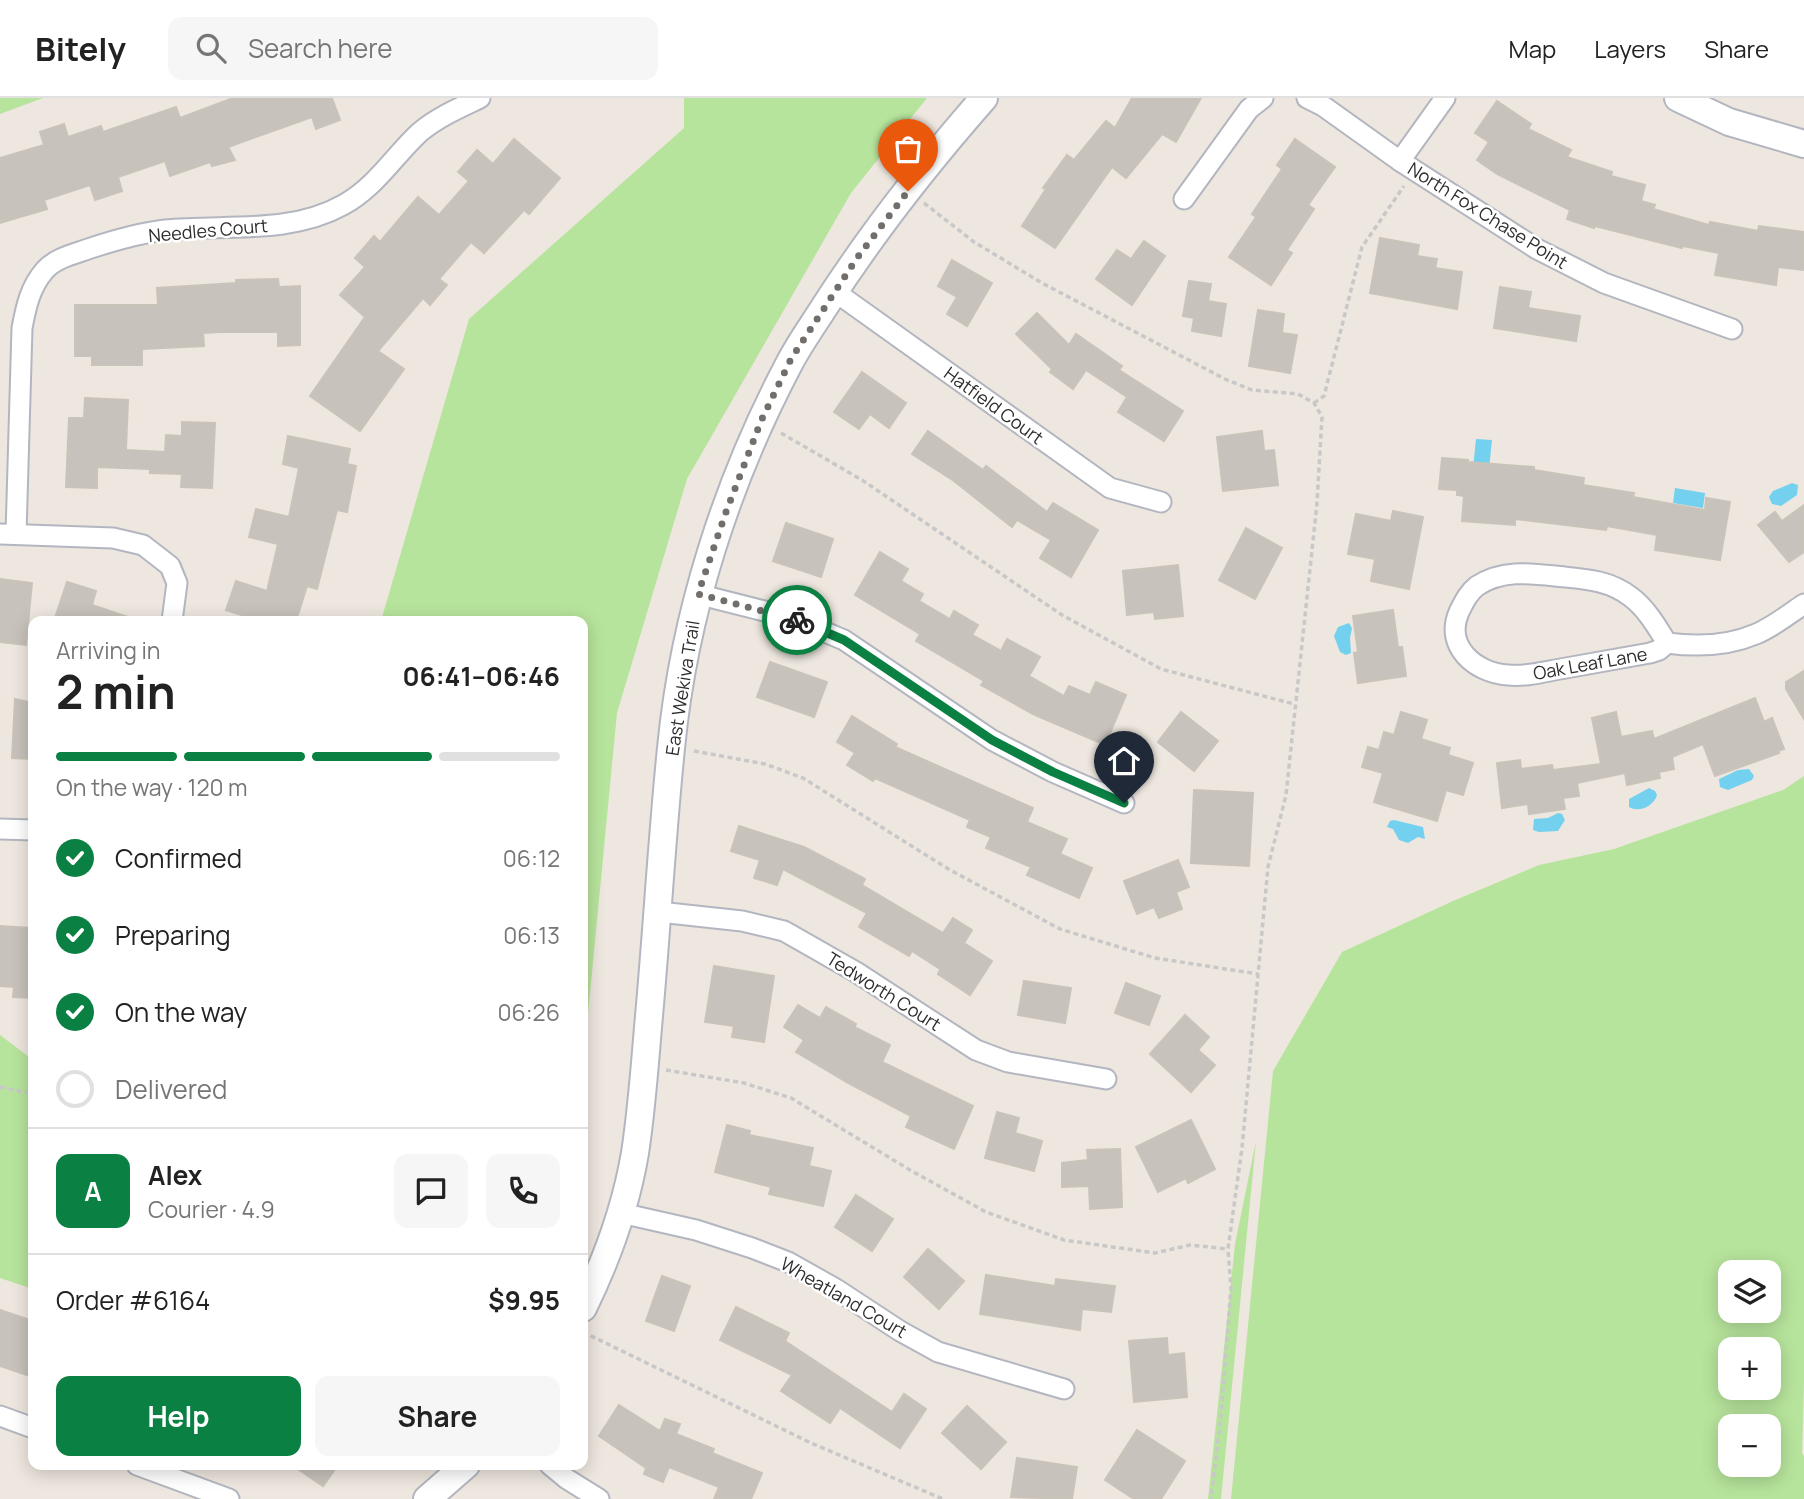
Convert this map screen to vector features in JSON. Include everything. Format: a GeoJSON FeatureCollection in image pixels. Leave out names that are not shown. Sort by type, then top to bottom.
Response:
{"type":"FeatureCollection","features":[{"type":"Feature","properties":{"kind":"street","name":"Needles Court"},"geometry":{"type":"LineString","coordinates":[[8,534],[22,328],[28,296],[46,269],[66,256],[164,230],[264,227],[302,220],[343,205],[375,180],[420,132],[443,115],[480,98]]}},
{"type":"Feature","properties":{"kind":"street","name":"East Wekiva Trail"},"geometry":{"type":"LineString","coordinates":[[588,1296],[621,1213],[635,1153],[659,912],[671,747],[679,687],[698,594],[761,421],[791,359],[869,241],[984,98]]}},
{"type":"Feature","properties":{"kind":"street"},"geometry":{"type":"LineString","coordinates":[[1184,199],[1248,109],[1263,98]]}},
{"type":"Feature","properties":{"kind":"street","name":"North Fox Chase Point"},"geometry":{"type":"LineString","coordinates":[[1307,98],[1323,106],[1407,166],[1536,249],[1604,282],[1731,329]]}},
{"type":"Feature","properties":{"kind":"street"},"geometry":{"type":"LineString","coordinates":[[1407,166],[1445,98]]}},
{"type":"Feature","properties":{"kind":"street"},"geometry":{"type":"LineString","coordinates":[[1678,98],[1729,122],[1804,144]]}},
{"type":"Feature","properties":{"kind":"street","name":"Hatfield Court"},"geometry":{"type":"LineString","coordinates":[[835,291],[1110,488],[1161,502]]}},
{"type":"Feature","properties":{"kind":"street"},"geometry":{"type":"LineString","coordinates":[[8,534],[113,537],[143,545],[170,566],[177,583],[173,616]]}},
{"type":"Feature","properties":{"kind":"street","name":"Oak Leaf Lane"},"geometry":{"type":"LineString","coordinates":[[1667,643],[1650,653],[1528,675],[1494,673],[1467,660],[1455,637],[1455,622],[1468,595],[1478,586],[1493,578],[1530,573],[1605,583],[1632,597],[1667,643],[1722,644],[1757,634],[1804,604]]}},
{"type":"Feature","properties":{"kind":"street"},"geometry":{"type":"LineString","coordinates":[[698,594],[792,618],[844,640],[992,740],[1053,772],[1124,803]]}},
{"type":"Feature","properties":{"kind":"street"},"geometry":{"type":"LineString","coordinates":[[0,829],[28,830]]}},
{"type":"Feature","properties":{"kind":"street","name":"Tedworth Court"},"geometry":{"type":"LineString","coordinates":[[659,912],[742,922],[784,932],[856,972],[976,1050],[1008,1062],[1106,1079]]}},
{"type":"Feature","properties":{"kind":"street","name":"Wheatland Court"},"geometry":{"type":"LineString","coordinates":[[621,1213],[696,1230],[788,1262],[937,1352],[1063,1389]]}},
{"type":"Feature","properties":{"kind":"street"},"geometry":{"type":"LineString","coordinates":[[0,1416],[28,1426]]}},
{"type":"Feature","properties":{"kind":"street"},"geometry":{"type":"LineString","coordinates":[[150,1470],[229,1499]]}},
{"type":"Feature","properties":{"kind":"street"},"geometry":{"type":"LineString","coordinates":[[427,1499],[460,1470]]}},
{"type":"Feature","properties":{"kind":"street"},"geometry":{"type":"LineString","coordinates":[[556,1470],[599,1499]]}},
{"type":"Feature","properties":{"kind":"path"},"geometry":{"type":"LineString","coordinates":[[1314,403],[1324,396],[1362,247],[1407,166]]}},
{"type":"Feature","properties":{"kind":"path"},"geometry":{"type":"LineString","coordinates":[[908,191],[985,249],[1042,282],[1225,379],[1252,390],[1298,394],[1314,403],[1322,417],[1317,503],[1286,795],[1268,867],[1242,1148],[1228,1249],[1231,1288],[1222,1415],[1211,1499]]}},
{"type":"Feature","properties":{"kind":"path"},"geometry":{"type":"LineString","coordinates":[[761,421],[862,480],[1062,614],[1161,669],[1294,704]]}},
{"type":"Feature","properties":{"kind":"path"},"geometry":{"type":"LineString","coordinates":[[671,747],[765,764],[803,778],[950,870],[1060,929],[1155,958],[1258,974]]}},
{"type":"Feature","properties":{"kind":"path"},"geometry":{"type":"LineString","coordinates":[[644,1066],[744,1083],[791,1098],[986,1212],[1064,1240],[1155,1253],[1190,1245],[1228,1249]]}},
{"type":"Feature","properties":{"kind":"path"},"geometry":{"type":"LineString","coordinates":[[0,1087],[28,1093]]}},
{"type":"Feature","properties":{"kind":"path"},"geometry":{"type":"LineString","coordinates":[[588,1334],[811,1443],[943,1499]]}},
{"type":"Feature","properties":{"kind":"green space"},"geometry":{"type":"Polygon","coordinates":[[[0,98],[43,98],[0,114],[0,98]]]}},
{"type":"Feature","properties":{"kind":"green space"},"geometry":{"type":"Polygon","coordinates":[[[684,98],[927,98],[851,193],[687,479],[617,713],[588,1014],[588,616],[382,616],[469,319],[684,128],[684,98]]]}},
{"type":"Feature","properties":{"kind":"green space"},"geometry":{"type":"Polygon","coordinates":[[[1804,776],[1804,1499],[1231,1499],[1273,1071],[1342,952],[1539,865],[1614,849],[1783,790],[1804,776]]]}},
{"type":"Feature","properties":{"kind":"green space"},"geometry":{"type":"Polygon","coordinates":[[[0,1035],[28,1056],[28,1287],[0,1278],[0,1035]]]}},
{"type":"Feature","properties":{"kind":"green space"},"geometry":{"type":"Polygon","coordinates":[[[1256,1141],[1221,1499],[1208,1499],[1235,1244],[1256,1141]]]}},
{"type":"Feature","properties":{"kind":"water"},"geometry":{"type":"Polygon","coordinates":[[[1476,439],[1492,440],[1489,469],[1473,468],[1476,439]]]}},
{"type":"Feature","properties":{"kind":"water"},"geometry":{"type":"Polygon","coordinates":[[[1792,483],[1798,485],[1797,495],[1781,506],[1772,504],[1769,497],[1773,491],[1792,483]]]}},
{"type":"Feature","properties":{"kind":"water"},"geometry":{"type":"Polygon","coordinates":[[[1675,488],[1705,493],[1703,508],[1673,503],[1675,488]]]}},
{"type":"Feature","properties":{"kind":"water"},"geometry":{"type":"Polygon","coordinates":[[[1349,623],[1352,628],[1351,653],[1346,655],[1340,652],[1334,636],[1338,627],[1349,623]]]}},
{"type":"Feature","properties":{"kind":"water"},"geometry":{"type":"Polygon","coordinates":[[[1749,769],[1754,776],[1752,780],[1728,790],[1720,787],[1719,779],[1738,770],[1749,769]]]}},
{"type":"Feature","properties":{"kind":"water"},"geometry":{"type":"Polygon","coordinates":[[[1649,788],[1657,795],[1653,802],[1641,809],[1629,807],[1629,799],[1649,788]]]}},
{"type":"Feature","properties":{"kind":"water"},"geometry":{"type":"Polygon","coordinates":[[[1562,814],[1565,820],[1558,831],[1533,830],[1534,819],[1548,818],[1562,814]]]}},
{"type":"Feature","properties":{"kind":"water"},"geometry":{"type":"Polygon","coordinates":[[[1390,821],[1423,827],[1425,839],[1418,837],[1408,843],[1399,840],[1393,829],[1387,827],[1390,821]]]}},
{"type":"Feature","properties":{"kind":"building"},"geometry":{"type":"Polygon","coordinates":[[[233,98],[332,98],[340,120],[316,129],[312,117],[228,147],[235,160],[212,166],[210,162],[170,176],[165,161],[118,177],[122,191],[95,200],[90,185],[44,200],[47,209],[0,223],[0,158],[44,145],[40,132],[64,124],[68,137],[101,126],[103,132],[176,107],[180,118],[233,98]]]}},
{"type":"Feature","properties":{"kind":"building"},"geometry":{"type":"Polygon","coordinates":[[[1132,98],[1201,98],[1176,142],[1162,134],[1126,178],[1112,167],[1055,248],[1022,226],[1046,189],[1043,188],[1067,155],[1074,160],[1106,121],[1115,128],[1132,98]]]}},
{"type":"Feature","properties":{"kind":"building"},"geometry":{"type":"Polygon","coordinates":[[[1497,101],[1531,124],[1528,129],[1571,150],[1567,157],[1612,172],[1611,176],[1645,185],[1641,201],[1655,205],[1653,209],[1709,225],[1710,222],[1758,231],[1759,226],[1804,232],[1804,270],[1778,267],[1776,285],[1715,275],[1719,253],[1683,246],[1682,248],[1595,226],[1594,228],[1567,219],[1570,210],[1497,174],[1477,160],[1489,142],[1475,133],[1497,101]]]}},
{"type":"Feature","properties":{"kind":"building"},"geometry":{"type":"Polygon","coordinates":[[[514,139],[560,178],[529,214],[524,210],[484,253],[471,242],[439,279],[447,285],[430,305],[423,298],[378,351],[404,369],[360,431],[310,396],[365,317],[340,295],[365,267],[355,258],[374,236],[380,242],[418,197],[439,215],[469,181],[458,172],[477,150],[493,164],[514,139]]]}},
{"type":"Feature","properties":{"kind":"building"},"geometry":{"type":"Polygon","coordinates":[[[1295,139],[1335,167],[1308,205],[1314,209],[1287,250],[1292,253],[1271,285],[1229,257],[1256,217],[1252,214],[1282,169],[1277,165],[1295,139]]]}},
{"type":"Feature","properties":{"kind":"building"},"geometry":{"type":"Polygon","coordinates":[[[1380,238],[1419,245],[1417,256],[1437,259],[1435,268],[1462,272],[1457,309],[1370,293],[1380,238]]]}},
{"type":"Feature","properties":{"kind":"building"},"geometry":{"type":"Polygon","coordinates":[[[1144,241],[1165,256],[1132,305],[1096,279],[1117,250],[1131,259],[1144,241]]]}},
{"type":"Feature","properties":{"kind":"building"},"geometry":{"type":"Polygon","coordinates":[[[952,260],[992,283],[967,326],[947,314],[957,297],[938,286],[952,260]]]}},
{"type":"Feature","properties":{"kind":"building"},"geometry":{"type":"Polygon","coordinates":[[[278,279],[279,287],[300,286],[300,345],[278,346],[278,332],[220,332],[203,333],[204,346],[142,349],[142,365],[92,365],[92,356],[75,356],[75,305],[158,305],[157,288],[236,283],[236,280],[278,279]]]}},
{"type":"Feature","properties":{"kind":"building"},"geometry":{"type":"Polygon","coordinates":[[[1189,281],[1211,284],[1208,301],[1226,304],[1221,336],[1192,331],[1194,318],[1183,316],[1189,281]]]}},
{"type":"Feature","properties":{"kind":"building"},"geometry":{"type":"Polygon","coordinates":[[[1500,287],[1531,292],[1528,308],[1580,316],[1576,341],[1494,328],[1500,287]]]}},
{"type":"Feature","properties":{"kind":"building"},"geometry":{"type":"Polygon","coordinates":[[[1258,310],[1284,314],[1282,333],[1297,335],[1290,373],[1249,366],[1258,310]]]}},
{"type":"Feature","properties":{"kind":"building"},"geometry":{"type":"Polygon","coordinates":[[[1037,313],[1069,345],[1076,334],[1122,366],[1119,370],[1183,411],[1164,441],[1118,412],[1127,397],[1086,370],[1073,389],[1050,372],[1052,369],[1016,334],[1037,313]]]}},
{"type":"Feature","properties":{"kind":"building"},"geometry":{"type":"Polygon","coordinates":[[[862,372],[906,403],[889,428],[870,414],[859,429],[834,412],[862,372]]]}},
{"type":"Feature","properties":{"kind":"building"},"geometry":{"type":"Polygon","coordinates":[[[85,398],[128,400],[126,450],[165,452],[166,435],[182,436],[182,422],[215,423],[212,488],[181,487],[182,474],[150,473],[150,469],[97,467],[97,488],[66,487],[69,418],[84,418],[85,398]]]}},
{"type":"Feature","properties":{"kind":"building"},"geometry":{"type":"Polygon","coordinates":[[[928,431],[983,470],[986,466],[1047,512],[1053,503],[1098,530],[1071,577],[1040,558],[1051,540],[1017,520],[1012,527],[954,481],[912,454],[928,431]]]}},
{"type":"Feature","properties":{"kind":"building"},"geometry":{"type":"Polygon","coordinates":[[[1262,431],[1264,451],[1274,450],[1278,485],[1223,491],[1217,437],[1262,431]]]}},
{"type":"Feature","properties":{"kind":"building"},"geometry":{"type":"Polygon","coordinates":[[[288,436],[350,449],[347,464],[356,466],[347,512],[337,510],[317,589],[307,586],[298,616],[242,616],[226,610],[236,581],[267,591],[278,544],[249,537],[256,509],[289,517],[299,468],[283,464],[288,436]]]}},
{"type":"Feature","properties":{"kind":"building"},"geometry":{"type":"Polygon","coordinates":[[[1442,458],[1534,467],[1534,470],[1584,478],[1583,485],[1634,493],[1633,497],[1705,510],[1706,498],[1730,502],[1720,560],[1655,550],[1657,535],[1607,526],[1606,530],[1515,519],[1515,525],[1462,521],[1464,496],[1457,495],[1457,490],[1439,489],[1442,458]]]}},
{"type":"Feature","properties":{"kind":"building"},"geometry":{"type":"Polygon","coordinates":[[[1804,505],[1804,552],[1789,562],[1758,525],[1775,512],[1782,521],[1804,505]]]}},
{"type":"Feature","properties":{"kind":"building"},"geometry":{"type":"Polygon","coordinates":[[[1393,511],[1423,517],[1409,589],[1371,581],[1375,559],[1348,554],[1356,514],[1391,521],[1393,511]]]}},
{"type":"Feature","properties":{"kind":"building"},"geometry":{"type":"Polygon","coordinates":[[[786,523],[833,539],[821,577],[773,561],[786,523]]]}},
{"type":"Feature","properties":{"kind":"building"},"geometry":{"type":"Polygon","coordinates":[[[1246,528],[1282,548],[1255,599],[1219,580],[1246,528]]]}},
{"type":"Feature","properties":{"kind":"building"},"geometry":{"type":"Polygon","coordinates":[[[880,552],[908,569],[901,581],[923,594],[919,601],[950,619],[954,611],[978,625],[972,635],[1001,651],[1007,639],[1040,657],[1029,676],[1064,696],[1069,686],[1090,695],[1096,682],[1126,695],[1105,745],[1033,714],[981,685],[984,681],[916,641],[920,634],[855,595],[880,552]]]}},
{"type":"Feature","properties":{"kind":"building"},"geometry":{"type":"Polygon","coordinates":[[[1178,565],[1183,616],[1155,619],[1154,612],[1127,615],[1123,571],[1178,565]]]}},
{"type":"Feature","properties":{"kind":"building"},"geometry":{"type":"Polygon","coordinates":[[[0,579],[32,583],[26,645],[0,642],[0,579]]]}},
{"type":"Feature","properties":{"kind":"building"},"geometry":{"type":"Polygon","coordinates":[[[67,582],[96,591],[92,605],[125,616],[56,616],[67,582]]]}},
{"type":"Feature","properties":{"kind":"building"},"geometry":{"type":"Polygon","coordinates":[[[1393,610],[1398,647],[1402,647],[1406,676],[1358,683],[1354,653],[1358,652],[1353,616],[1393,610]]]}},
{"type":"Feature","properties":{"kind":"building"},"geometry":{"type":"Polygon","coordinates":[[[770,662],[827,682],[814,717],[757,697],[770,662]]]}},
{"type":"Feature","properties":{"kind":"building"},"geometry":{"type":"Polygon","coordinates":[[[1804,671],[1804,719],[1786,689],[1786,682],[1804,671]]]}},
{"type":"Feature","properties":{"kind":"building"},"geometry":{"type":"Polygon","coordinates":[[[1755,698],[1764,722],[1772,718],[1784,749],[1778,751],[1779,753],[1715,776],[1703,744],[1672,757],[1674,769],[1659,772],[1660,778],[1627,785],[1625,773],[1577,783],[1579,796],[1563,798],[1565,809],[1529,814],[1528,804],[1502,808],[1497,763],[1520,760],[1521,769],[1552,765],[1553,770],[1601,764],[1592,718],[1616,712],[1621,737],[1652,731],[1654,739],[1755,698]]]}},
{"type":"Feature","properties":{"kind":"building"},"geometry":{"type":"Polygon","coordinates":[[[15,699],[28,702],[28,759],[12,758],[15,699]]]}},
{"type":"Feature","properties":{"kind":"building"},"geometry":{"type":"Polygon","coordinates":[[[1181,712],[1218,741],[1194,771],[1158,742],[1181,712]]]}},
{"type":"Feature","properties":{"kind":"building"},"geometry":{"type":"Polygon","coordinates":[[[1401,712],[1427,720],[1421,739],[1450,748],[1448,755],[1473,763],[1463,795],[1446,790],[1437,821],[1374,802],[1383,773],[1362,767],[1368,747],[1379,750],[1384,732],[1394,735],[1401,712]]]}},
{"type":"Feature","properties":{"kind":"building"},"geometry":{"type":"Polygon","coordinates":[[[852,716],[897,744],[895,747],[1033,808],[1027,822],[1067,839],[1060,854],[1092,868],[1079,898],[1027,875],[1031,867],[986,848],[991,837],[967,827],[970,820],[875,778],[873,781],[847,765],[855,753],[837,742],[852,716]]]}},
{"type":"Feature","properties":{"kind":"building"},"geometry":{"type":"Polygon","coordinates":[[[1194,790],[1253,793],[1249,866],[1191,863],[1194,790]]]}},
{"type":"Feature","properties":{"kind":"building"},"geometry":{"type":"Polygon","coordinates":[[[739,826],[804,847],[865,879],[862,885],[943,933],[953,918],[972,930],[964,943],[992,961],[970,995],[938,974],[940,969],[912,951],[909,956],[859,927],[867,913],[783,869],[777,885],[754,878],[760,860],[731,851],[739,826]]]}},
{"type":"Feature","properties":{"kind":"building"},"geometry":{"type":"Polygon","coordinates":[[[1178,860],[1189,887],[1176,892],[1182,909],[1159,918],[1154,907],[1137,914],[1124,881],[1178,860]]]}},
{"type":"Feature","properties":{"kind":"building"},"geometry":{"type":"Polygon","coordinates":[[[0,926],[28,928],[28,998],[13,997],[14,987],[0,986],[0,926]]]}},
{"type":"Feature","properties":{"kind":"building"},"geometry":{"type":"Polygon","coordinates":[[[714,966],[774,976],[764,1042],[732,1037],[734,1026],[705,1022],[714,966]]]}},
{"type":"Feature","properties":{"kind":"building"},"geometry":{"type":"Polygon","coordinates":[[[1024,981],[1071,988],[1065,1023],[1018,1015],[1024,981]]]}},
{"type":"Feature","properties":{"kind":"building"},"geometry":{"type":"Polygon","coordinates":[[[1126,983],[1160,996],[1149,1025],[1115,1013],[1126,983]]]}},
{"type":"Feature","properties":{"kind":"building"},"geometry":{"type":"Polygon","coordinates":[[[798,1005],[820,1018],[826,1007],[856,1024],[854,1027],[890,1045],[882,1062],[973,1106],[954,1149],[906,1127],[911,1116],[796,1052],[804,1040],[784,1027],[798,1005]]]}},
{"type":"Feature","properties":{"kind":"building"},"geometry":{"type":"Polygon","coordinates":[[[1185,1015],[1209,1037],[1198,1050],[1215,1065],[1191,1092],[1150,1054],[1185,1015]]]}},
{"type":"Feature","properties":{"kind":"building"},"geometry":{"type":"Polygon","coordinates":[[[997,1112],[1019,1118],[1015,1133],[1042,1141],[1034,1171],[985,1158],[997,1112]]]}},
{"type":"Feature","properties":{"kind":"building"},"geometry":{"type":"Polygon","coordinates":[[[1191,1120],[1215,1169],[1188,1183],[1186,1178],[1158,1192],[1136,1147],[1191,1120]]]}},
{"type":"Feature","properties":{"kind":"building"},"geometry":{"type":"Polygon","coordinates":[[[727,1125],[750,1131],[749,1135],[813,1148],[809,1166],[831,1171],[823,1206],[769,1194],[771,1187],[715,1172],[727,1125]]]}},
{"type":"Feature","properties":{"kind":"building"},"geometry":{"type":"Polygon","coordinates":[[[1120,1149],[1122,1207],[1090,1209],[1089,1186],[1062,1187],[1062,1163],[1088,1160],[1087,1150],[1120,1149]]]}},
{"type":"Feature","properties":{"kind":"building"},"geometry":{"type":"Polygon","coordinates":[[[856,1195],[893,1219],[872,1251],[835,1227],[856,1195]]]}},
{"type":"Feature","properties":{"kind":"building"},"geometry":{"type":"Polygon","coordinates":[[[928,1249],[964,1281],[939,1309],[904,1277],[928,1249]]]}},
{"type":"Feature","properties":{"kind":"building"},"geometry":{"type":"Polygon","coordinates":[[[986,1275],[1055,1286],[1056,1279],[1115,1286],[1111,1312],[1082,1309],[1080,1330],[980,1314],[986,1275]]]}},
{"type":"Feature","properties":{"kind":"building"},"geometry":{"type":"Polygon","coordinates":[[[662,1276],[690,1286],[674,1331],[646,1321],[662,1276]]]}},
{"type":"Feature","properties":{"kind":"building"},"geometry":{"type":"Polygon","coordinates":[[[736,1307],[789,1333],[785,1341],[892,1412],[904,1394],[926,1409],[900,1448],[840,1408],[830,1423],[781,1391],[792,1375],[720,1340],[736,1307]]]}},
{"type":"Feature","properties":{"kind":"building"},"geometry":{"type":"Polygon","coordinates":[[[0,1310],[28,1319],[28,1375],[0,1366],[0,1310]]]}},
{"type":"Feature","properties":{"kind":"building"},"geometry":{"type":"Polygon","coordinates":[[[1167,1338],[1168,1355],[1184,1353],[1187,1397],[1134,1402],[1129,1341],[1167,1338]]]}},
{"type":"Feature","properties":{"kind":"building"},"geometry":{"type":"Polygon","coordinates":[[[619,1405],[660,1431],[665,1419],[680,1424],[676,1434],[714,1449],[712,1453],[762,1473],[751,1499],[714,1499],[719,1487],[669,1467],[663,1482],[644,1474],[646,1468],[599,1436],[619,1405]]]}},
{"type":"Feature","properties":{"kind":"building"},"geometry":{"type":"Polygon","coordinates":[[[967,1406],[1006,1442],[981,1469],[942,1433],[967,1406]]]}},
{"type":"Feature","properties":{"kind":"building"},"geometry":{"type":"Polygon","coordinates":[[[1137,1430],[1185,1461],[1161,1499],[1134,1499],[1105,1480],[1137,1430]]]}},
{"type":"Feature","properties":{"kind":"building"},"geometry":{"type":"Polygon","coordinates":[[[1017,1458],[1077,1467],[1072,1499],[1011,1497],[1017,1458]]]}},
{"type":"Feature","properties":{"kind":"building"},"geometry":{"type":"Polygon","coordinates":[[[299,1470],[334,1470],[323,1486],[299,1470]]]}},
{"type":"Feature","properties":{"kind":"way so far"},"geometry":{"type":"LineString","coordinates":[[797,620],[698,594],[761,421],[791,359],[857,258],[908,191]]}},
{"type":"Feature","properties":{"kind":"route"},"geometry":{"type":"LineString","coordinates":[[797,620],[844,640],[992,740],[1053,772],[1124,803]]}}]}
